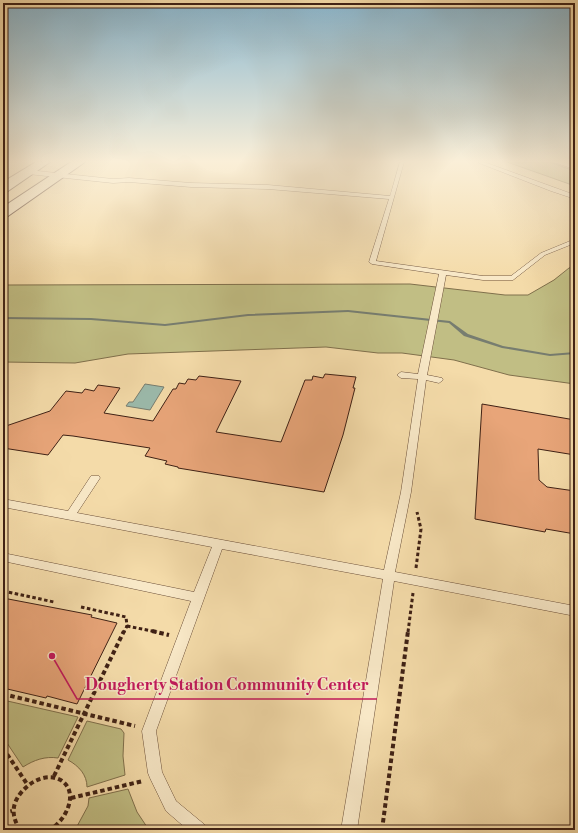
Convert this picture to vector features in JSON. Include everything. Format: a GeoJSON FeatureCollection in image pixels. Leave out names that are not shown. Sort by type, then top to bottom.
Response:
{"type":"FeatureCollection","features":[{"type":"Feature","properties":{"kind":"main road"},"geometry":{"type":"LineString","coordinates":[[3,213],[21,201]]}},
{"type":"Feature","properties":{"kind":"lane"},"geometry":{"type":"LineString","coordinates":[[390,201],[386,222],[372,262],[483,278],[513,278],[543,254],[575,241]]}},
{"type":"Feature","properties":{"kind":"lane"},"geometry":{"type":"LineString","coordinates":[[349,830],[389,576],[406,492],[422,377],[443,272]]}},
{"type":"Feature","properties":{"kind":"lane"},"geometry":{"type":"LineString","coordinates":[[401,375],[439,380]]}},
{"type":"Feature","properties":{"kind":"lane"},"geometry":{"type":"LineString","coordinates":[[70,516],[95,478]]}},
{"type":"Feature","properties":{"kind":"lane"},"geometry":{"type":"LineString","coordinates":[[3,503],[575,611]]}},
{"type":"Feature","properties":{"kind":"lane"},"geometry":{"type":"LineString","coordinates":[[200,830],[171,806],[155,774],[149,731],[218,544]]}},
{"type":"Feature","properties":{"kind":"lane"},"geometry":{"type":"LineString","coordinates":[[3,557],[198,598]]}},
{"type":"Feature","properties":{"kind":"path"},"geometry":{"type":"LineString","coordinates":[[382,830],[421,529],[416,505]]}},
{"type":"Feature","properties":{"kind":"path"},"geometry":{"type":"LineString","coordinates":[[3,591],[54,602]]}},
{"type":"Feature","properties":{"kind":"path"},"geometry":{"type":"LineString","coordinates":[[54,776],[127,626],[126,617],[81,607]]}},
{"type":"Feature","properties":{"kind":"path"},"geometry":{"type":"LineString","coordinates":[[127,626],[183,638]]}},
{"type":"Feature","properties":{"kind":"path"},"geometry":{"type":"LineString","coordinates":[[3,694],[149,731]]}},
{"type":"Feature","properties":{"kind":"path"},"geometry":{"type":"LineString","coordinates":[[3,748],[27,784]]}},
{"type":"Feature","properties":{"kind":"path"},"geometry":{"type":"LineString","coordinates":[[20,830],[14,821],[12,811],[20,791],[36,778],[54,776],[64,780],[69,788],[71,798],[68,810],[61,821],[51,830]]}},
{"type":"Feature","properties":{"kind":"path"},"geometry":{"type":"LineString","coordinates":[[71,798],[157,778]]}},
{"type":"Feature","properties":{"kind":"path"},"geometry":{"type":"LineString","coordinates":[[3,813],[12,811]]}},
{"type":"Feature","properties":{"kind":"shaded area"},"geometry":{"type":"Polygon","coordinates":[[[575,266],[575,384],[509,375],[454,360],[402,353],[378,353],[326,347],[128,354],[75,363],[3,362],[3,285],[410,284],[505,295],[528,295],[554,280],[569,268],[575,266]]]}},
{"type":"Feature","properties":{"kind":"shaded area"},"geometry":{"type":"Polygon","coordinates":[[[145,384],[164,387],[150,410],[126,406],[129,402],[133,402],[145,384]]]}},
{"type":"Feature","properties":{"kind":"shaded area"},"geometry":{"type":"Polygon","coordinates":[[[3,700],[78,717],[58,758],[40,759],[23,767],[3,737],[3,700]]]}},
{"type":"Feature","properties":{"kind":"shaded area"},"geometry":{"type":"Polygon","coordinates":[[[87,721],[121,729],[124,733],[123,756],[125,775],[87,787],[86,779],[82,771],[68,760],[87,721]]]}},
{"type":"Feature","properties":{"kind":"shaded area"},"geometry":{"type":"Polygon","coordinates":[[[128,789],[137,812],[149,830],[75,830],[88,806],[89,798],[128,789]]]}},
{"type":"Feature","properties":{"kind":"building"},"geometry":{"type":"Polygon","coordinates":[[[325,374],[356,377],[353,388],[355,388],[343,435],[324,492],[178,468],[165,464],[167,461],[145,456],[150,448],[73,436],[63,435],[48,455],[3,448],[3,427],[50,411],[66,391],[82,393],[85,389],[94,391],[98,385],[120,388],[104,413],[153,421],[173,389],[176,389],[179,383],[185,384],[188,379],[196,380],[199,376],[241,381],[216,432],[281,442],[305,380],[312,380],[313,376],[323,378],[325,374]]]}},
{"type":"Feature","properties":{"kind":"building"},"geometry":{"type":"Polygon","coordinates":[[[482,404],[575,420],[575,455],[538,449],[539,480],[547,487],[575,491],[575,534],[546,529],[545,532],[475,519],[482,404]]]}},
{"type":"Feature","properties":{"kind":"building"},"geometry":{"type":"Polygon","coordinates":[[[3,598],[92,615],[91,617],[117,623],[77,704],[47,696],[46,698],[3,688],[3,598]]]}},
{"type":"Feature","properties":{"kind":"waterway"},"geometry":{"type":"LineString","coordinates":[[3,318],[91,319],[165,325],[248,315],[348,311],[450,322],[466,335],[502,347],[550,355],[575,353]]}},
{"type":"Feature","properties":{"kind":"place","name":"Dougherty Station Community Center"},"geometry":{"type":"Point","coordinates":[52,656]}}]}
